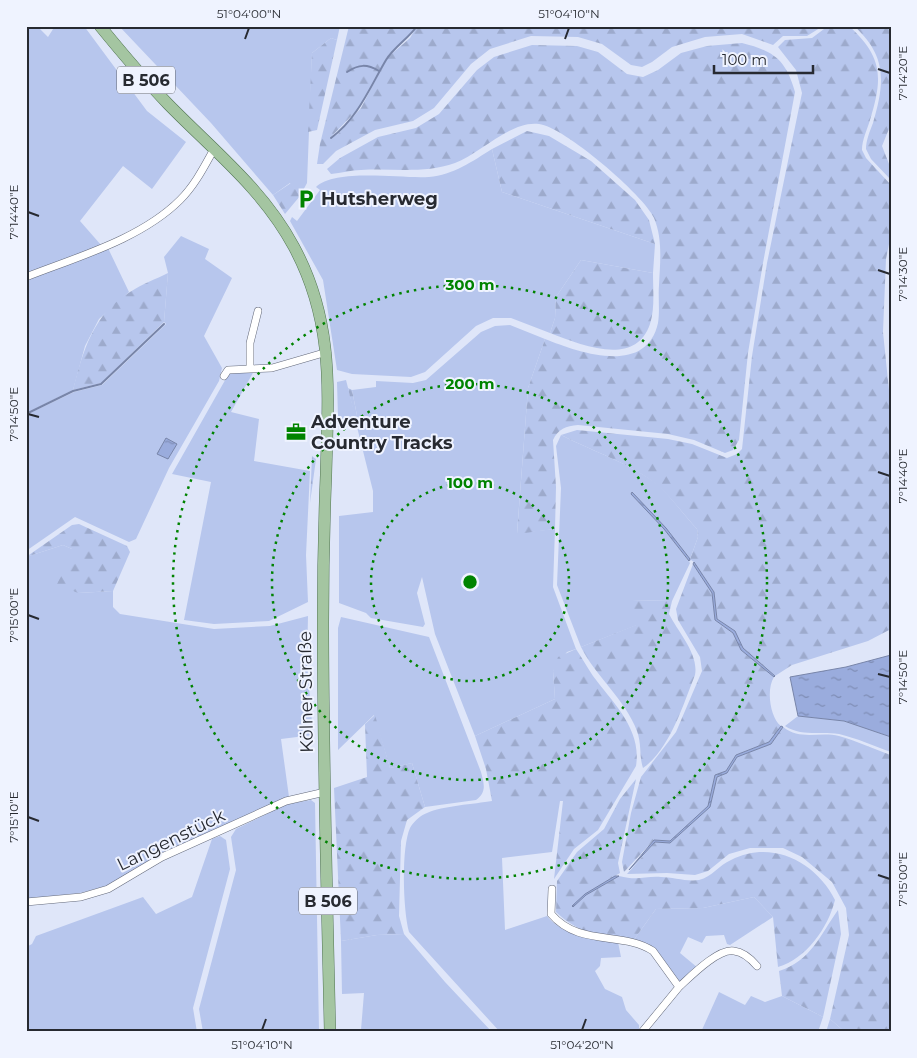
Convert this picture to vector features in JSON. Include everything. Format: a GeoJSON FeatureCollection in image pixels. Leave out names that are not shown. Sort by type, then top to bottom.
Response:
{"type":"FeatureCollection","features":[{"type":"Feature","properties":{"kind":"main road","name":"Kölner Straße"},"geometry":{"type":"LineString","coordinates":[[100,26],[130,63],[253,188],[293,245],[310,281],[327,352],[329,387],[323,606],[330,1032]]}},
{"type":"Feature","properties":{"kind":"street"},"geometry":{"type":"LineString","coordinates":[[26,278],[152,224],[169,210],[195,182],[214,149]]}},
{"type":"Feature","properties":{"kind":"street"},"geometry":{"type":"LineString","coordinates":[[250,368],[250,343],[258,311]]}},
{"type":"Feature","properties":{"kind":"street"},"geometry":{"type":"LineString","coordinates":[[224,376],[228,370],[272,368],[327,352]]}},
{"type":"Feature","properties":{"kind":"street","name":"Langenstück"},"geometry":{"type":"LineString","coordinates":[[26,902],[81,897],[108,889],[162,857],[286,800],[325,792]]}},
{"type":"Feature","properties":{"kind":"street"},"geometry":{"type":"LineString","coordinates":[[552,889],[551,914],[557,920],[598,938],[633,942],[648,948],[653,951],[679,987]]}},
{"type":"Feature","properties":{"kind":"street"},"geometry":{"type":"LineString","coordinates":[[642,1032],[679,987],[700,967],[725,951],[734,950],[747,956],[757,966]]}},
{"type":"Feature","properties":{"kind":"green space"},"geometry":{"type":"Polygon","coordinates":[[[26,26],[37,26],[48,37],[55,26],[84,26],[147,111],[186,142],[152,189],[123,166],[80,221],[101,245],[26,276],[26,26]]]}},
{"type":"Feature","properties":{"kind":"green space"},"geometry":{"type":"Polygon","coordinates":[[[119,26],[340,26],[337,40],[331,38],[312,53],[307,183],[300,196],[290,183],[273,195],[211,123],[119,26]]]}},
{"type":"Feature","properties":{"kind":"green space"},"geometry":{"type":"Polygon","coordinates":[[[349,26],[823,26],[807,36],[783,36],[773,45],[742,34],[705,37],[672,47],[642,67],[631,65],[602,44],[578,37],[531,36],[490,49],[471,64],[434,108],[413,121],[375,130],[336,151],[323,164],[317,164],[320,144],[349,26]],[[416,28],[387,57],[360,107],[330,138],[338,134],[361,108],[387,58],[410,38],[416,28]]]}},
{"type":"Feature","properties":{"kind":"green space"},"geometry":{"type":"Polygon","coordinates":[[[828,26],[849,26],[860,37],[874,58],[878,80],[877,92],[862,150],[866,158],[891,185],[891,234],[886,259],[883,332],[891,410],[891,629],[868,641],[792,665],[775,676],[743,648],[734,631],[717,619],[714,592],[694,562],[691,560],[689,562],[698,537],[697,529],[673,501],[657,485],[636,471],[561,435],[577,430],[668,439],[692,444],[727,458],[737,454],[742,449],[752,356],[767,263],[802,93],[796,70],[778,47],[785,40],[812,38],[828,26]]]}},
{"type":"Feature","properties":{"kind":"green space"},"geometry":{"type":"Polygon","coordinates":[[[854,26],[891,26],[891,124],[882,146],[891,169],[891,180],[871,159],[866,149],[867,139],[880,95],[880,70],[873,48],[854,26]]]}},
{"type":"Feature","properties":{"kind":"green space"},"geometry":{"type":"Polygon","coordinates":[[[331,38],[337,40],[317,130],[308,132],[312,53],[331,38]]]}},
{"type":"Feature","properties":{"kind":"green space"},"geometry":{"type":"Polygon","coordinates":[[[742,43],[763,50],[777,58],[787,72],[795,92],[748,353],[739,440],[733,450],[725,453],[694,440],[668,434],[578,425],[566,427],[557,433],[553,440],[556,487],[555,529],[517,534],[528,388],[545,339],[575,350],[609,356],[626,355],[640,350],[651,340],[659,318],[660,243],[654,218],[636,194],[584,149],[566,136],[539,124],[528,124],[518,127],[465,159],[443,166],[420,170],[357,170],[331,174],[327,169],[340,158],[378,137],[416,128],[439,114],[477,70],[494,57],[532,45],[577,46],[598,52],[627,74],[643,77],[658,70],[681,53],[707,46],[742,43]]]}},
{"type":"Feature","properties":{"kind":"green space"},"geometry":{"type":"Polygon","coordinates":[[[527,131],[549,136],[591,161],[635,200],[649,220],[655,244],[502,192],[492,149],[527,131]]]}},
{"type":"Feature","properties":{"kind":"green space"},"geometry":{"type":"Polygon","coordinates":[[[492,149],[502,192],[655,244],[653,273],[581,260],[556,297],[555,318],[550,333],[511,318],[493,318],[476,326],[425,372],[411,377],[352,374],[337,370],[323,280],[290,221],[292,217],[297,221],[320,190],[316,187],[325,181],[353,176],[438,176],[462,167],[492,149]]]}},
{"type":"Feature","properties":{"kind":"green space"},"geometry":{"type":"Polygon","coordinates":[[[291,183],[300,196],[285,214],[273,195],[291,183]]]}},
{"type":"Feature","properties":{"kind":"green space"},"geometry":{"type":"Polygon","coordinates":[[[181,236],[209,249],[205,259],[232,278],[204,336],[222,368],[219,381],[169,468],[136,539],[129,542],[75,517],[26,551],[26,415],[74,392],[102,385],[166,324],[164,322],[168,273],[164,257],[181,236]]]}},
{"type":"Feature","properties":{"kind":"green space"},"geometry":{"type":"Polygon","coordinates":[[[107,246],[129,292],[99,319],[85,346],[73,390],[26,413],[26,279],[107,246]]]}},
{"type":"Feature","properties":{"kind":"green space"},"geometry":{"type":"Polygon","coordinates":[[[581,260],[653,273],[652,318],[643,338],[633,346],[620,349],[592,347],[550,333],[555,318],[556,297],[581,260]]]}},
{"type":"Feature","properties":{"kind":"green space"},"geometry":{"type":"Polygon","coordinates":[[[168,273],[164,322],[101,383],[73,390],[81,361],[98,322],[117,301],[144,284],[168,273]]]}},
{"type":"Feature","properties":{"kind":"green space"},"geometry":{"type":"Polygon","coordinates":[[[510,325],[545,339],[528,388],[517,533],[555,529],[553,587],[576,649],[567,652],[553,671],[555,699],[475,736],[435,634],[422,577],[417,593],[425,624],[423,627],[371,618],[366,613],[339,603],[339,516],[373,512],[373,491],[357,427],[335,427],[338,417],[337,382],[346,380],[358,427],[352,390],[376,387],[376,381],[413,383],[426,380],[481,332],[495,326],[510,325]]]}},
{"type":"Feature","properties":{"kind":"green space"},"geometry":{"type":"Polygon","coordinates":[[[235,371],[254,371],[231,412],[259,419],[254,461],[310,471],[306,555],[308,602],[269,621],[214,624],[184,620],[211,482],[172,474],[228,375],[235,371]]]}},
{"type":"Feature","properties":{"kind":"green space"},"geometry":{"type":"Polygon","coordinates":[[[348,388],[352,390],[359,426],[357,427],[348,388]]]}},
{"type":"Feature","properties":{"kind":"green space"},"geometry":{"type":"Polygon","coordinates":[[[561,435],[624,464],[658,485],[697,529],[698,537],[690,559],[666,528],[631,494],[664,529],[690,563],[672,601],[633,600],[637,625],[581,647],[557,585],[561,488],[556,446],[561,435]]]}},
{"type":"Feature","properties":{"kind":"green space"},"geometry":{"type":"Polygon","coordinates":[[[312,456],[316,459],[310,503],[312,456]]]}},
{"type":"Feature","properties":{"kind":"green space"},"geometry":{"type":"Polygon","coordinates":[[[79,524],[127,546],[130,552],[113,591],[78,593],[57,584],[72,549],[63,545],[26,557],[72,525],[79,524]]]}},
{"type":"Feature","properties":{"kind":"green space"},"geometry":{"type":"Polygon","coordinates":[[[63,545],[72,549],[78,593],[113,591],[113,607],[120,614],[214,629],[270,626],[308,616],[307,663],[313,735],[281,739],[289,797],[106,886],[80,893],[26,899],[26,557],[63,545]]]}},
{"type":"Feature","properties":{"kind":"green space"},"geometry":{"type":"Polygon","coordinates":[[[693,564],[712,593],[715,620],[733,633],[741,650],[774,677],[770,689],[770,703],[774,717],[781,726],[769,742],[736,755],[726,771],[715,775],[708,806],[670,841],[654,840],[624,872],[622,862],[631,813],[641,777],[676,732],[702,671],[700,657],[678,620],[676,609],[693,564]]]}},
{"type":"Feature","properties":{"kind":"green space"},"geometry":{"type":"Polygon","coordinates":[[[632,600],[672,601],[669,614],[691,651],[695,667],[695,675],[675,726],[661,750],[643,768],[639,736],[632,719],[594,668],[581,647],[636,625],[632,600]]]}},
{"type":"Feature","properties":{"kind":"green space"},"geometry":{"type":"Polygon","coordinates":[[[341,617],[429,637],[481,772],[484,784],[483,791],[476,800],[425,807],[412,763],[390,768],[374,715],[338,750],[338,628],[341,617]]]}},
{"type":"Feature","properties":{"kind":"green space"},"geometry":{"type":"Polygon","coordinates":[[[576,649],[630,728],[635,740],[636,766],[598,830],[574,849],[554,879],[563,801],[492,801],[486,769],[475,736],[555,699],[553,671],[558,657],[576,649]]]}},
{"type":"Feature","properties":{"kind":"green space"},"geometry":{"type":"Polygon","coordinates":[[[375,715],[390,768],[412,763],[425,807],[407,820],[401,841],[399,916],[404,934],[377,935],[341,941],[334,788],[367,777],[365,724],[375,715]]]}},
{"type":"Feature","properties":{"kind":"green space"},"geometry":{"type":"Polygon","coordinates":[[[798,716],[844,721],[891,737],[891,752],[839,734],[805,733],[785,726],[798,716]]]}},
{"type":"Feature","properties":{"kind":"green space"},"geometry":{"type":"Polygon","coordinates":[[[783,727],[797,734],[839,736],[891,755],[891,1032],[845,1032],[830,1019],[849,935],[846,908],[832,882],[802,857],[783,848],[750,848],[729,854],[708,871],[695,875],[667,873],[627,874],[655,842],[670,843],[710,807],[717,777],[727,773],[737,757],[771,744],[783,727]]]}},
{"type":"Feature","properties":{"kind":"green space"},"geometry":{"type":"Polygon","coordinates":[[[636,779],[618,863],[620,873],[585,894],[573,907],[586,895],[619,876],[699,880],[708,876],[727,862],[746,854],[777,853],[805,865],[827,887],[835,900],[827,921],[806,950],[798,957],[778,967],[773,917],[754,897],[703,908],[656,909],[633,941],[601,936],[582,930],[556,912],[557,881],[577,852],[604,829],[620,799],[636,779]]]}},
{"type":"Feature","properties":{"kind":"green space"},"geometry":{"type":"Polygon","coordinates":[[[311,800],[315,803],[319,1032],[203,1032],[199,1009],[236,870],[231,837],[236,829],[287,804],[311,800]]]}},
{"type":"Feature","properties":{"kind":"green space"},"geometry":{"type":"Polygon","coordinates":[[[492,801],[560,801],[552,852],[502,858],[505,930],[547,916],[560,927],[569,931],[618,942],[621,957],[601,958],[600,966],[595,971],[605,989],[622,997],[626,1010],[639,1025],[639,1032],[500,1032],[409,932],[404,895],[404,864],[407,837],[411,826],[422,815],[433,811],[492,801]]]}},
{"type":"Feature","properties":{"kind":"green space"},"geometry":{"type":"Polygon","coordinates":[[[220,836],[226,840],[230,869],[193,1008],[197,1032],[26,1032],[26,947],[32,944],[36,936],[143,897],[156,914],[192,897],[212,839],[220,836]]]}},
{"type":"Feature","properties":{"kind":"green space"},"geometry":{"type":"Polygon","coordinates":[[[754,897],[773,917],[730,945],[727,944],[724,935],[706,936],[702,943],[688,937],[680,953],[698,968],[679,983],[655,950],[633,941],[656,909],[703,908],[754,897]]]}},
{"type":"Feature","properties":{"kind":"green space"},"geometry":{"type":"Polygon","coordinates":[[[838,910],[841,934],[823,1017],[782,996],[779,971],[790,967],[807,954],[838,910]]]}},
{"type":"Feature","properties":{"kind":"green space"},"geometry":{"type":"Polygon","coordinates":[[[404,934],[445,982],[492,1032],[345,1032],[361,1030],[364,993],[342,994],[341,941],[377,935],[404,934]]]}},
{"type":"Feature","properties":{"kind":"green space"},"geometry":{"type":"Polygon","coordinates":[[[719,992],[745,1005],[751,996],[765,1002],[782,996],[823,1017],[818,1032],[701,1032],[719,992]]]}},
{"type":"Feature","properties":{"kind":"green space"},"geometry":{"type":"Polygon","coordinates":[[[830,1019],[845,1032],[826,1032],[830,1019]]]}},
{"type":"Feature","properties":{"kind":"green space"},"geometry":{"type":"Polygon","coordinates":[[[26,1020],[34,1020],[35,1032],[26,1032],[26,1020]]]}},
{"type":"Feature","properties":{"kind":"water"},"geometry":{"type":"Polygon","coordinates":[[[166,438],[177,444],[168,459],[157,454],[166,438]]]}},
{"type":"Feature","properties":{"kind":"water"},"geometry":{"type":"Polygon","coordinates":[[[632,492],[666,528],[690,559],[689,561],[664,529],[631,494],[632,492]]]}},
{"type":"Feature","properties":{"kind":"water"},"geometry":{"type":"Polygon","coordinates":[[[694,562],[714,592],[717,619],[735,631],[743,648],[774,677],[741,650],[733,633],[715,620],[712,593],[693,564],[694,562]]]}},
{"type":"Feature","properties":{"kind":"water"},"geometry":{"type":"Polygon","coordinates":[[[891,655],[891,737],[844,721],[798,716],[790,677],[846,667],[891,655]]]}},
{"type":"Feature","properties":{"kind":"water"},"geometry":{"type":"Polygon","coordinates":[[[781,726],[783,727],[771,744],[737,757],[727,773],[717,777],[710,807],[670,843],[655,842],[629,870],[654,840],[670,841],[708,806],[715,775],[726,771],[736,755],[769,742],[781,726]]]}},
{"type":"Feature","properties":{"kind":"water"},"geometry":{"type":"Polygon","coordinates":[[[615,876],[619,876],[586,895],[572,906],[585,894],[615,876]]]}},
{"type":"Feature","properties":{"kind":"waterway"},"geometry":{"type":"LineString","coordinates":[[331,138],[349,121],[363,102],[389,55],[417,26]]}},
{"type":"Feature","properties":{"kind":"waterway"},"geometry":{"type":"LineString","coordinates":[[347,72],[355,67],[363,66],[379,71]]}},
{"type":"Feature","properties":{"kind":"waterway"},"geometry":{"type":"LineString","coordinates":[[26,414],[73,391],[101,384],[164,324]]}},
{"type":"Feature","properties":{"kind":"place","name":"Hutsherweg"},"geometry":{"type":"Point","coordinates":[306,199]}},
{"type":"Feature","properties":{"kind":"place","name":"Adventure Country Tracks"},"geometry":{"type":"Point","coordinates":[296,432]}}]}
